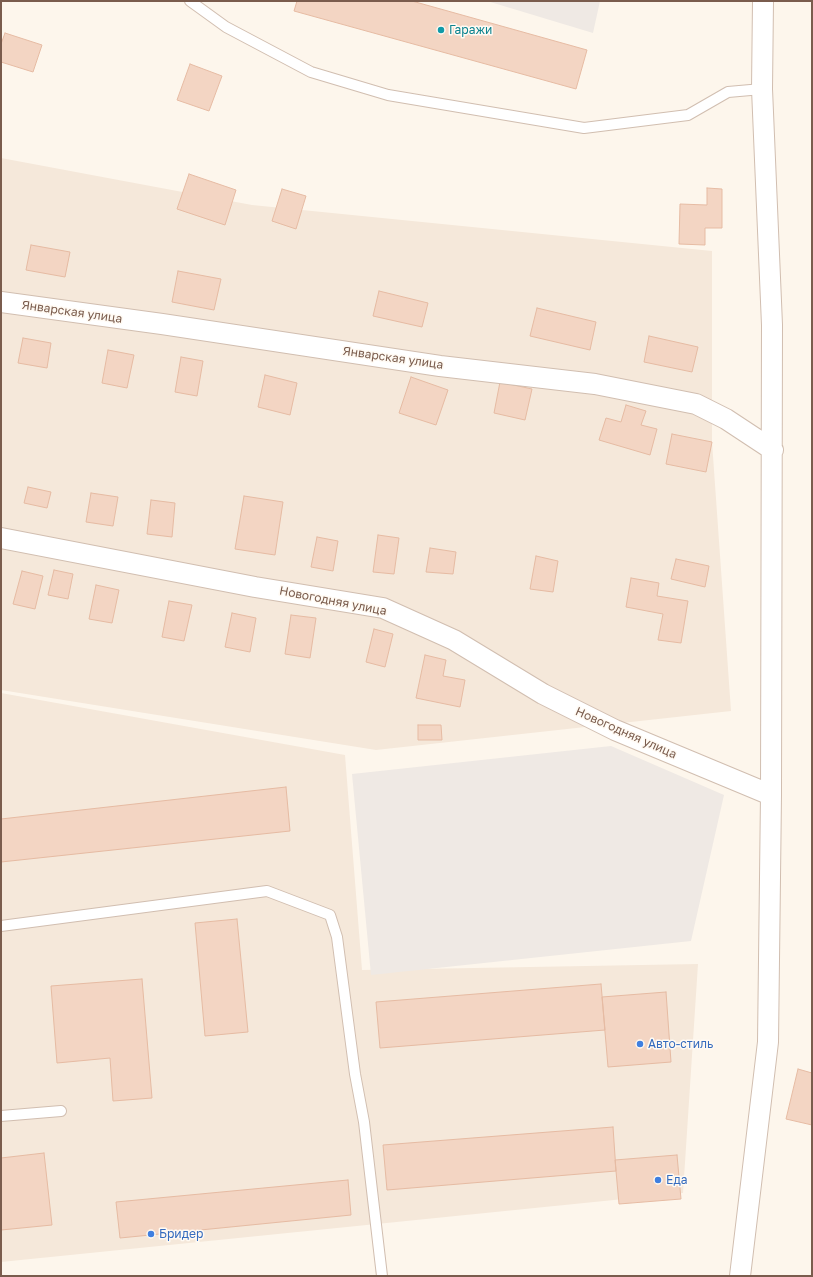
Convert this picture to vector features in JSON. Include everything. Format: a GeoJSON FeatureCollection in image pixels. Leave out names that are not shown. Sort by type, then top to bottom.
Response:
{"type":"FeatureCollection","features":[{"type":"Feature","properties":{"kind":"street"},"geometry":{"type":"LineString","coordinates":[[740,1276],[768,1042],[773,450],[772,325],[762,89],[763,1]]}},
{"type":"Feature","properties":{"kind":"street","name":"Январская улица"},"geometry":{"type":"LineString","coordinates":[[1,302],[170,325],[440,366],[595,384],[696,404],[726,419],[773,450]]}},
{"type":"Feature","properties":{"kind":"street","name":"Новогодняя улица"},"geometry":{"type":"LineString","coordinates":[[1,538],[248,586],[383,608],[454,640],[542,694],[615,730],[771,795]]}},
{"type":"Feature","properties":{"kind":"lane"},"geometry":{"type":"LineString","coordinates":[[190,1],[226,27],[311,72],[388,95],[584,128],[688,116],[728,92],[762,89]]}},
{"type":"Feature","properties":{"kind":"lane"},"geometry":{"type":"LineString","coordinates":[[1,926],[267,891],[330,916],[337,937],[355,1074],[364,1122],[382,1276]]}},
{"type":"Feature","properties":{"kind":"lane"},"geometry":{"type":"LineString","coordinates":[[1,1116],[61,1111]]}},
{"type":"Feature","properties":{"kind":"shaded area"},"geometry":{"type":"Polygon","coordinates":[[[487,1],[600,1],[593,33],[487,1]]]}},
{"type":"Feature","properties":{"kind":"shaded area"},"geometry":{"type":"Polygon","coordinates":[[[1,158],[252,205],[712,251],[712,442],[731,711],[376,750],[1,690],[1,158]]]}},
{"type":"Feature","properties":{"kind":"shaded area"},"geometry":{"type":"Polygon","coordinates":[[[1,693],[345,755],[362,970],[698,964],[683,1193],[1,1262],[1,693]]]}},
{"type":"Feature","properties":{"kind":"shaded area"},"geometry":{"type":"Polygon","coordinates":[[[611,746],[724,795],[691,941],[371,975],[352,774],[611,746]]]}},
{"type":"Feature","properties":{"kind":"building","name":"Гаражи"},"geometry":{"type":"Polygon","coordinates":[[[297,1],[412,1],[587,50],[576,89],[294,11],[297,1]]]}},
{"type":"Feature","properties":{"kind":"building"},"geometry":{"type":"Polygon","coordinates":[[[5,33],[42,45],[33,72],[1,62],[1,44],[5,33]]]}},
{"type":"Feature","properties":{"kind":"building"},"geometry":{"type":"Polygon","coordinates":[[[190,64],[222,76],[209,111],[177,100],[190,64]]]}},
{"type":"Feature","properties":{"kind":"building"},"geometry":{"type":"Polygon","coordinates":[[[189,174],[236,190],[225,225],[177,209],[189,174]]]}},
{"type":"Feature","properties":{"kind":"building"},"geometry":{"type":"Polygon","coordinates":[[[707,188],[722,189],[722,228],[705,228],[705,245],[679,244],[680,204],[707,205],[707,188]]]}},
{"type":"Feature","properties":{"kind":"building"},"geometry":{"type":"Polygon","coordinates":[[[282,189],[306,196],[296,229],[272,221],[282,189]]]}},
{"type":"Feature","properties":{"kind":"building"},"geometry":{"type":"Polygon","coordinates":[[[31,245],[70,252],[65,277],[26,270],[31,245]]]}},
{"type":"Feature","properties":{"kind":"building"},"geometry":{"type":"Polygon","coordinates":[[[178,271],[221,279],[214,310],[172,302],[178,271]]]}},
{"type":"Feature","properties":{"kind":"building"},"geometry":{"type":"Polygon","coordinates":[[[379,291],[428,303],[422,327],[373,316],[379,291]]]}},
{"type":"Feature","properties":{"kind":"building"},"geometry":{"type":"Polygon","coordinates":[[[537,308],[596,322],[590,350],[530,336],[537,308]]]}},
{"type":"Feature","properties":{"kind":"building"},"geometry":{"type":"Polygon","coordinates":[[[649,336],[698,347],[692,372],[644,362],[649,336]]]}},
{"type":"Feature","properties":{"kind":"building"},"geometry":{"type":"Polygon","coordinates":[[[23,338],[51,343],[47,368],[18,363],[23,338]]]}},
{"type":"Feature","properties":{"kind":"building"},"geometry":{"type":"Polygon","coordinates":[[[108,350],[134,355],[127,388],[102,383],[108,350]]]}},
{"type":"Feature","properties":{"kind":"building"},"geometry":{"type":"Polygon","coordinates":[[[181,357],[203,361],[197,396],[175,392],[181,357]]]}},
{"type":"Feature","properties":{"kind":"building"},"geometry":{"type":"Polygon","coordinates":[[[265,375],[297,383],[290,415],[258,407],[265,375]]]}},
{"type":"Feature","properties":{"kind":"building"},"geometry":{"type":"Polygon","coordinates":[[[411,377],[448,390],[436,425],[399,413],[411,377]]]}},
{"type":"Feature","properties":{"kind":"building"},"geometry":{"type":"Polygon","coordinates":[[[500,382],[532,389],[525,420],[494,413],[500,382]]]}},
{"type":"Feature","properties":{"kind":"building"},"geometry":{"type":"Polygon","coordinates":[[[626,405],[646,411],[641,425],[657,429],[650,455],[599,440],[606,418],[621,422],[626,405]]]}},
{"type":"Feature","properties":{"kind":"building"},"geometry":{"type":"Polygon","coordinates":[[[672,434],[712,442],[706,472],[666,464],[672,434]]]}},
{"type":"Feature","properties":{"kind":"building"},"geometry":{"type":"Polygon","coordinates":[[[28,487],[51,492],[47,508],[24,503],[28,487]]]}},
{"type":"Feature","properties":{"kind":"building"},"geometry":{"type":"Polygon","coordinates":[[[91,493],[118,497],[113,526],[86,522],[91,493]]]}},
{"type":"Feature","properties":{"kind":"building"},"geometry":{"type":"Polygon","coordinates":[[[244,496],[283,502],[275,555],[235,549],[244,496]]]}},
{"type":"Feature","properties":{"kind":"building"},"geometry":{"type":"Polygon","coordinates":[[[151,500],[175,503],[172,537],[147,534],[151,500]]]}},
{"type":"Feature","properties":{"kind":"building"},"geometry":{"type":"Polygon","coordinates":[[[378,535],[399,538],[394,574],[373,572],[378,535]]]}},
{"type":"Feature","properties":{"kind":"building"},"geometry":{"type":"Polygon","coordinates":[[[317,537],[338,541],[333,571],[311,567],[317,537]]]}},
{"type":"Feature","properties":{"kind":"building"},"geometry":{"type":"Polygon","coordinates":[[[430,548],[456,552],[453,574],[426,572],[430,548]]]}},
{"type":"Feature","properties":{"kind":"building"},"geometry":{"type":"Polygon","coordinates":[[[536,556],[558,561],[553,592],[530,589],[536,556]]]}},
{"type":"Feature","properties":{"kind":"building"},"geometry":{"type":"Polygon","coordinates":[[[676,559],[709,566],[705,587],[671,579],[676,559]]]}},
{"type":"Feature","properties":{"kind":"building"},"geometry":{"type":"Polygon","coordinates":[[[54,570],[73,574],[68,599],[48,595],[54,570]]]}},
{"type":"Feature","properties":{"kind":"building"},"geometry":{"type":"Polygon","coordinates":[[[22,571],[43,576],[35,609],[13,604],[22,571]]]}},
{"type":"Feature","properties":{"kind":"building"},"geometry":{"type":"Polygon","coordinates":[[[631,578],[659,583],[657,596],[688,601],[681,643],[658,640],[663,614],[626,607],[631,578]]]}},
{"type":"Feature","properties":{"kind":"building"},"geometry":{"type":"Polygon","coordinates":[[[96,585],[119,590],[112,623],[89,619],[96,585]]]}},
{"type":"Feature","properties":{"kind":"building"},"geometry":{"type":"Polygon","coordinates":[[[169,601],[192,605],[184,641],[162,637],[169,601]]]}},
{"type":"Feature","properties":{"kind":"building"},"geometry":{"type":"Polygon","coordinates":[[[232,613],[256,618],[250,652],[225,647],[232,613]]]}},
{"type":"Feature","properties":{"kind":"building"},"geometry":{"type":"Polygon","coordinates":[[[291,615],[316,618],[310,658],[285,654],[291,615]]]}},
{"type":"Feature","properties":{"kind":"building"},"geometry":{"type":"Polygon","coordinates":[[[374,629],[393,634],[385,667],[366,662],[374,629]]]}},
{"type":"Feature","properties":{"kind":"building"},"geometry":{"type":"Polygon","coordinates":[[[425,655],[446,660],[443,676],[465,680],[460,707],[416,698],[425,655]]]}},
{"type":"Feature","properties":{"kind":"building"},"geometry":{"type":"Polygon","coordinates":[[[418,725],[441,725],[442,740],[418,740],[418,725]]]}},
{"type":"Feature","properties":{"kind":"building"},"geometry":{"type":"Polygon","coordinates":[[[286,787],[290,831],[1,862],[1,819],[286,787]]]}},
{"type":"Feature","properties":{"kind":"building"},"geometry":{"type":"Polygon","coordinates":[[[237,919],[248,1032],[205,1036],[195,923],[237,919]]]}},
{"type":"Feature","properties":{"kind":"building"},"geometry":{"type":"Polygon","coordinates":[[[142,979],[152,1098],[113,1101],[110,1058],[57,1063],[51,986],[142,979]]]}},
{"type":"Feature","properties":{"kind":"building"},"geometry":{"type":"Polygon","coordinates":[[[601,984],[605,1030],[380,1048],[376,1002],[601,984]]]}},
{"type":"Feature","properties":{"kind":"building"},"geometry":{"type":"Polygon","coordinates":[[[666,992],[671,1062],[608,1067],[602,997],[666,992]]]}},
{"type":"Feature","properties":{"kind":"building"},"geometry":{"type":"Polygon","coordinates":[[[798,1069],[812,1073],[812,1125],[786,1119],[798,1069]]]}},
{"type":"Feature","properties":{"kind":"building"},"geometry":{"type":"Polygon","coordinates":[[[613,1127],[616,1171],[387,1190],[383,1145],[613,1127]]]}},
{"type":"Feature","properties":{"kind":"building"},"geometry":{"type":"Polygon","coordinates":[[[44,1153],[52,1225],[1,1230],[1,1158],[44,1153]]]}},
{"type":"Feature","properties":{"kind":"building"},"geometry":{"type":"Polygon","coordinates":[[[677,1155],[681,1199],[619,1204],[615,1160],[677,1155]]]}},
{"type":"Feature","properties":{"kind":"building"},"geometry":{"type":"Polygon","coordinates":[[[348,1180],[351,1215],[120,1238],[116,1202],[348,1180]]]}},
{"type":"Feature","properties":{"kind":"place","name":"Гаражи"},"geometry":{"type":"Point","coordinates":[441,30]}},
{"type":"Feature","properties":{"kind":"place","name":"Авто-стиль"},"geometry":{"type":"Point","coordinates":[640,1044]}},
{"type":"Feature","properties":{"kind":"place","name":"Еда"},"geometry":{"type":"Point","coordinates":[658,1180]}},
{"type":"Feature","properties":{"kind":"place","name":"Бридер"},"geometry":{"type":"Point","coordinates":[151,1234]}}]}
